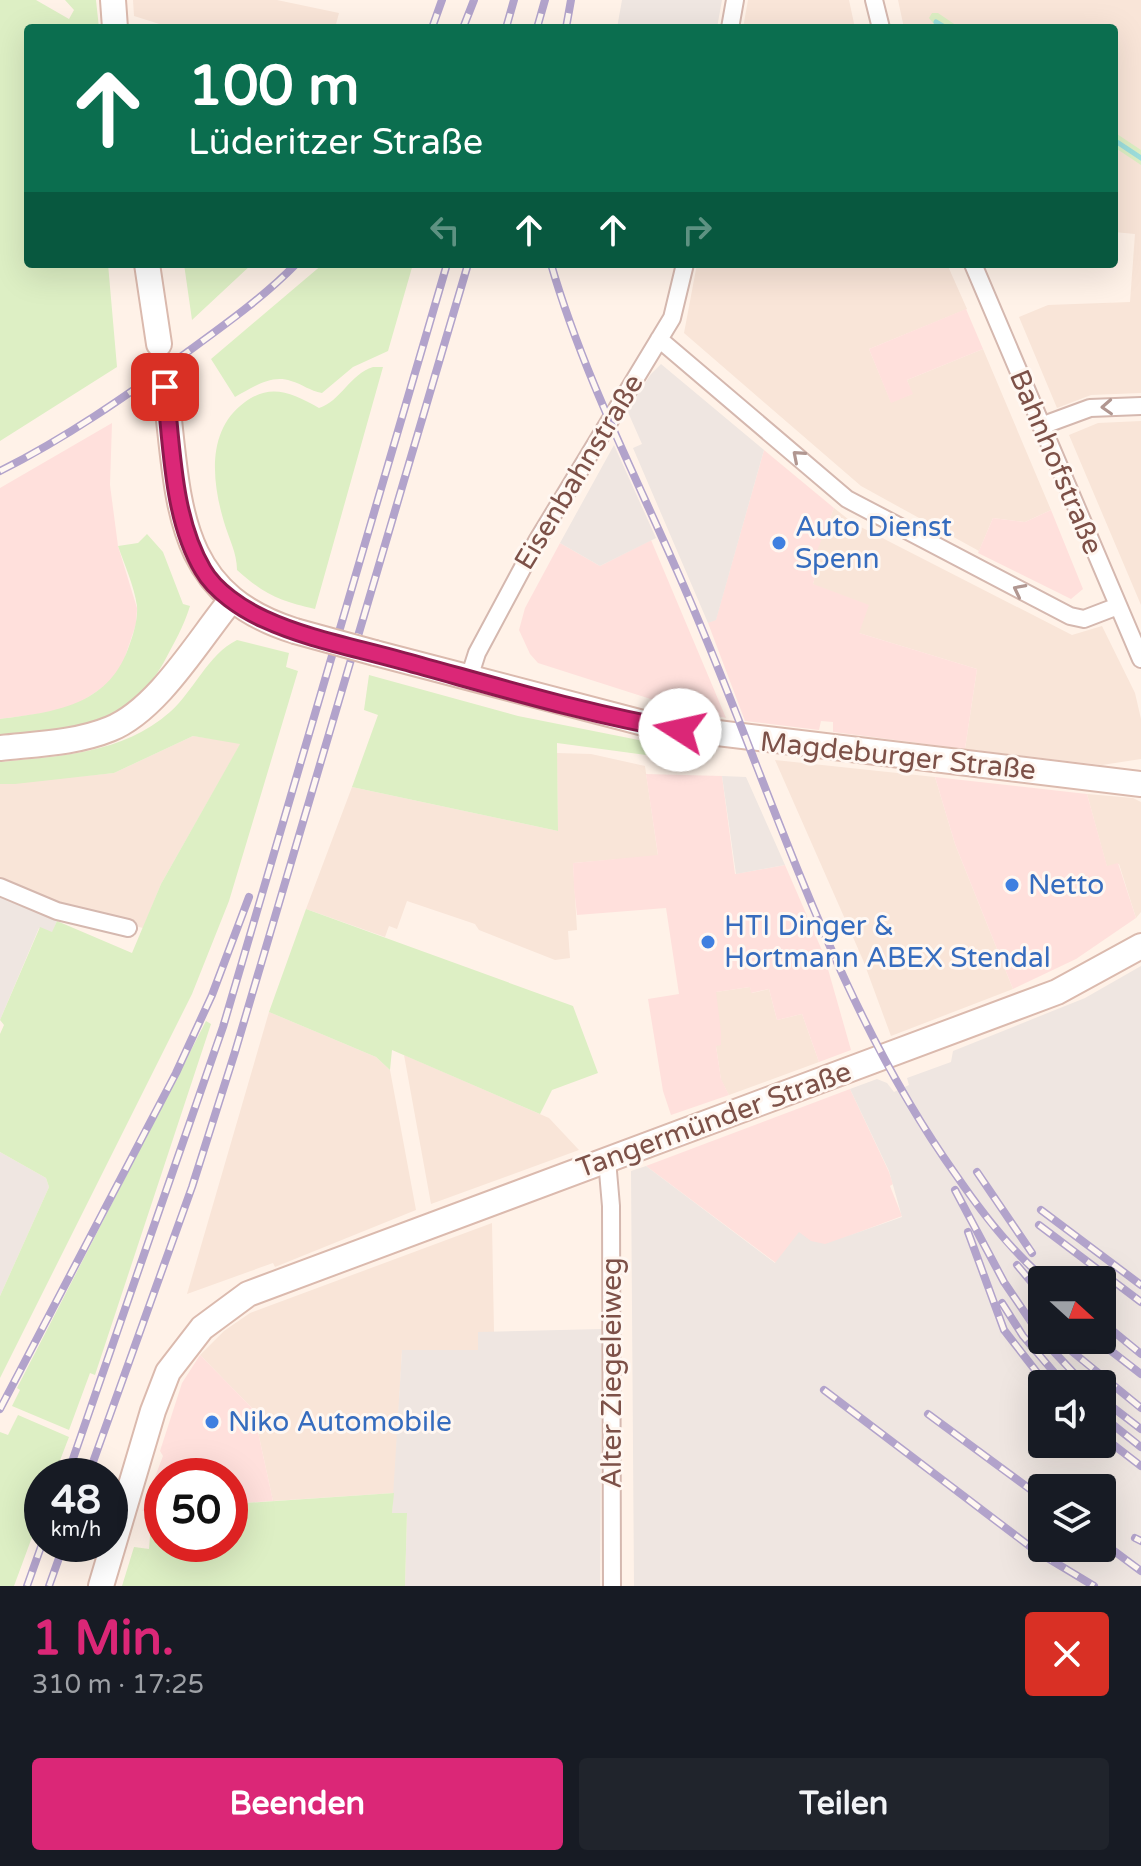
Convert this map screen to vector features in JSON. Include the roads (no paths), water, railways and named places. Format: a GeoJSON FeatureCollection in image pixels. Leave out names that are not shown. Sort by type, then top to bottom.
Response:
{"type":"FeatureCollection","features":[{"type":"Feature","properties":{"kind":"main road"},"geometry":{"type":"LineString","coordinates":[[113,0],[115,24]]}},
{"type":"Feature","properties":{"kind":"main road"},"geometry":{"type":"LineString","coordinates":[[148,268],[159,344]]}},
{"type":"Feature","properties":{"kind":"main road","name":"Magdeburger Straße"},"geometry":{"type":"LineString","coordinates":[[165,387],[180,500],[192,548],[204,571],[232,599],[262,618],[295,631],[375,653],[619,718],[680,730],[1141,784]]}},
{"type":"Feature","properties":{"kind":"main road"},"geometry":{"type":"LineString","coordinates":[[0,748],[95,734],[134,716],[232,599]]}},
{"type":"Feature","properties":{"kind":"main road","name":"Tangermünder Straße"},"geometry":{"type":"LineString","coordinates":[[1103,968],[1141,932]]}},
{"type":"Feature","properties":{"kind":"main road","name":"Tangermünder Straße"},"geometry":{"type":"LineString","coordinates":[[101,1586],[156,1401],[178,1356],[202,1328],[248,1294],[1043,998],[1141,946]]}},
{"type":"Feature","properties":{"kind":"street"},"geometry":{"type":"LineString","coordinates":[[731,24],[735,0]]}},
{"type":"Feature","properties":{"kind":"street"},"geometry":{"type":"LineString","coordinates":[[874,0],[880,24]]}},
{"type":"Feature","properties":{"kind":"street","name":"Eisenbahnstraße"},"geometry":{"type":"LineString","coordinates":[[469,678],[477,653],[508,593],[675,311],[684,268]]}},
{"type":"Feature","properties":{"kind":"street","name":"Bahnhofstraße"},"geometry":{"type":"LineString","coordinates":[[975,268],[1141,659]]}},
{"type":"Feature","properties":{"kind":"street"},"geometry":{"type":"LineString","coordinates":[[659,339],[864,510],[1070,616],[1090,617],[1118,606]]}},
{"type":"Feature","properties":{"kind":"street"},"geometry":{"type":"LineString","coordinates":[[1041,426],[1090,408],[1141,406]]}},
{"type":"Feature","properties":{"kind":"street"},"geometry":{"type":"LineString","coordinates":[[0,887],[57,911],[128,928]]}},
{"type":"Feature","properties":{"kind":"street","name":"Alter Ziegeleiweg"},"geometry":{"type":"LineString","coordinates":[[607,1160],[611,1206],[612,1586]]}},
{"type":"Feature","properties":{"kind":"waterway"},"geometry":{"type":"LineString","coordinates":[[1118,143],[1141,158]]}},
{"type":"Feature","properties":{"kind":"railway"},"geometry":{"type":"LineString","coordinates":[[433,24],[442,0]]}},
{"type":"Feature","properties":{"kind":"railway"},"geometry":{"type":"LineString","coordinates":[[465,24],[474,0]]}},
{"type":"Feature","properties":{"kind":"railway"},"geometry":{"type":"LineString","coordinates":[[507,24],[514,0]]}},
{"type":"Feature","properties":{"kind":"railway"},"geometry":{"type":"LineString","coordinates":[[538,24],[545,0]]}},
{"type":"Feature","properties":{"kind":"railway"},"geometry":{"type":"LineString","coordinates":[[567,24],[571,0]]}},
{"type":"Feature","properties":{"kind":"railway"},"geometry":{"type":"LineString","coordinates":[[0,471],[72,430],[141,385],[243,311],[292,268]]}},
{"type":"Feature","properties":{"kind":"railway"},"geometry":{"type":"LineString","coordinates":[[73,1458],[223,1027],[446,268]]}},
{"type":"Feature","properties":{"kind":"railway"},"geometry":{"type":"LineString","coordinates":[[94,1458],[192,1187],[235,1052],[467,268]]}},
{"type":"Feature","properties":{"kind":"railway"},"geometry":{"type":"LineString","coordinates":[[552,268],[582,356],[699,622],[843,976],[914,1111],[976,1203],[1031,1266]]}},
{"type":"Feature","properties":{"kind":"railway"},"geometry":{"type":"LineString","coordinates":[[0,1409],[176,1073],[212,995],[249,897]]}},
{"type":"Feature","properties":{"kind":"railway"},"geometry":{"type":"LineString","coordinates":[[977,1172],[1032,1253]]}},
{"type":"Feature","properties":{"kind":"railway"},"geometry":{"type":"LineString","coordinates":[[955,1190],[1004,1282],[1028,1317]]}},
{"type":"Feature","properties":{"kind":"railway"},"geometry":{"type":"LineString","coordinates":[[1041,1210],[1141,1285]]}},
{"type":"Feature","properties":{"kind":"railway"},"geometry":{"type":"LineString","coordinates":[[1039,1225],[1141,1302]]}},
{"type":"Feature","properties":{"kind":"railway"},"geometry":{"type":"LineString","coordinates":[[968,1232],[1004,1330],[1035,1370]]}},
{"type":"Feature","properties":{"kind":"railway"},"geometry":{"type":"LineString","coordinates":[[1017,1265],[1028,1278]]}},
{"type":"Feature","properties":{"kind":"railway"},"geometry":{"type":"LineString","coordinates":[[1002,1303],[1023,1336],[1052,1370]]}},
{"type":"Feature","properties":{"kind":"railway"},"geometry":{"type":"LineString","coordinates":[[1116,1333],[1141,1354]]}},
{"type":"Feature","properties":{"kind":"railway"},"geometry":{"type":"LineString","coordinates":[[1056,1354],[1071,1370]]}},
{"type":"Feature","properties":{"kind":"railway"},"geometry":{"type":"LineString","coordinates":[[1075,1354],[1141,1408]]}},
{"type":"Feature","properties":{"kind":"railway"},"geometry":{"type":"LineString","coordinates":[[1115,1354],[1141,1374]]}},
{"type":"Feature","properties":{"kind":"railway"},"geometry":{"type":"LineString","coordinates":[[824,1390],[1036,1551],[1094,1586]]}},
{"type":"Feature","properties":{"kind":"railway"},"geometry":{"type":"LineString","coordinates":[[1116,1410],[1141,1429]]}},
{"type":"Feature","properties":{"kind":"railway"},"geometry":{"type":"LineString","coordinates":[[928,1414],[1028,1488]]}},
{"type":"Feature","properties":{"kind":"railway"},"geometry":{"type":"LineString","coordinates":[[1116,1427],[1141,1447]]}},
{"type":"Feature","properties":{"kind":"railway"},"geometry":{"type":"LineString","coordinates":[[1116,1447],[1141,1466]]}},
{"type":"Feature","properties":{"kind":"railway"},"geometry":{"type":"LineString","coordinates":[[1135,1538],[1141,1541]]}},
{"type":"Feature","properties":{"kind":"railway"},"geometry":{"type":"LineString","coordinates":[[1116,1552],[1141,1571]]}},
{"type":"Feature","properties":{"kind":"railway"},"geometry":{"type":"LineString","coordinates":[[27,1586],[36,1562]]}},
{"type":"Feature","properties":{"kind":"railway"},"geometry":{"type":"LineString","coordinates":[[49,1586],[58,1562]]}},
{"type":"Feature","properties":{"kind":"place","name":"Auto Dienst Spenn"},"geometry":{"type":"Point","coordinates":[779,543]}},
{"type":"Feature","properties":{"kind":"place","name":"Netto"},"geometry":{"type":"Point","coordinates":[1012,885]}},
{"type":"Feature","properties":{"kind":"place","name":"HTI Dinger & Hortmann ABEX Stendal"},"geometry":{"type":"Point","coordinates":[708,942]}},
{"type":"Feature","properties":{"kind":"place","name":"Niko Automobile"},"geometry":{"type":"Point","coordinates":[212,1422]}}]}
